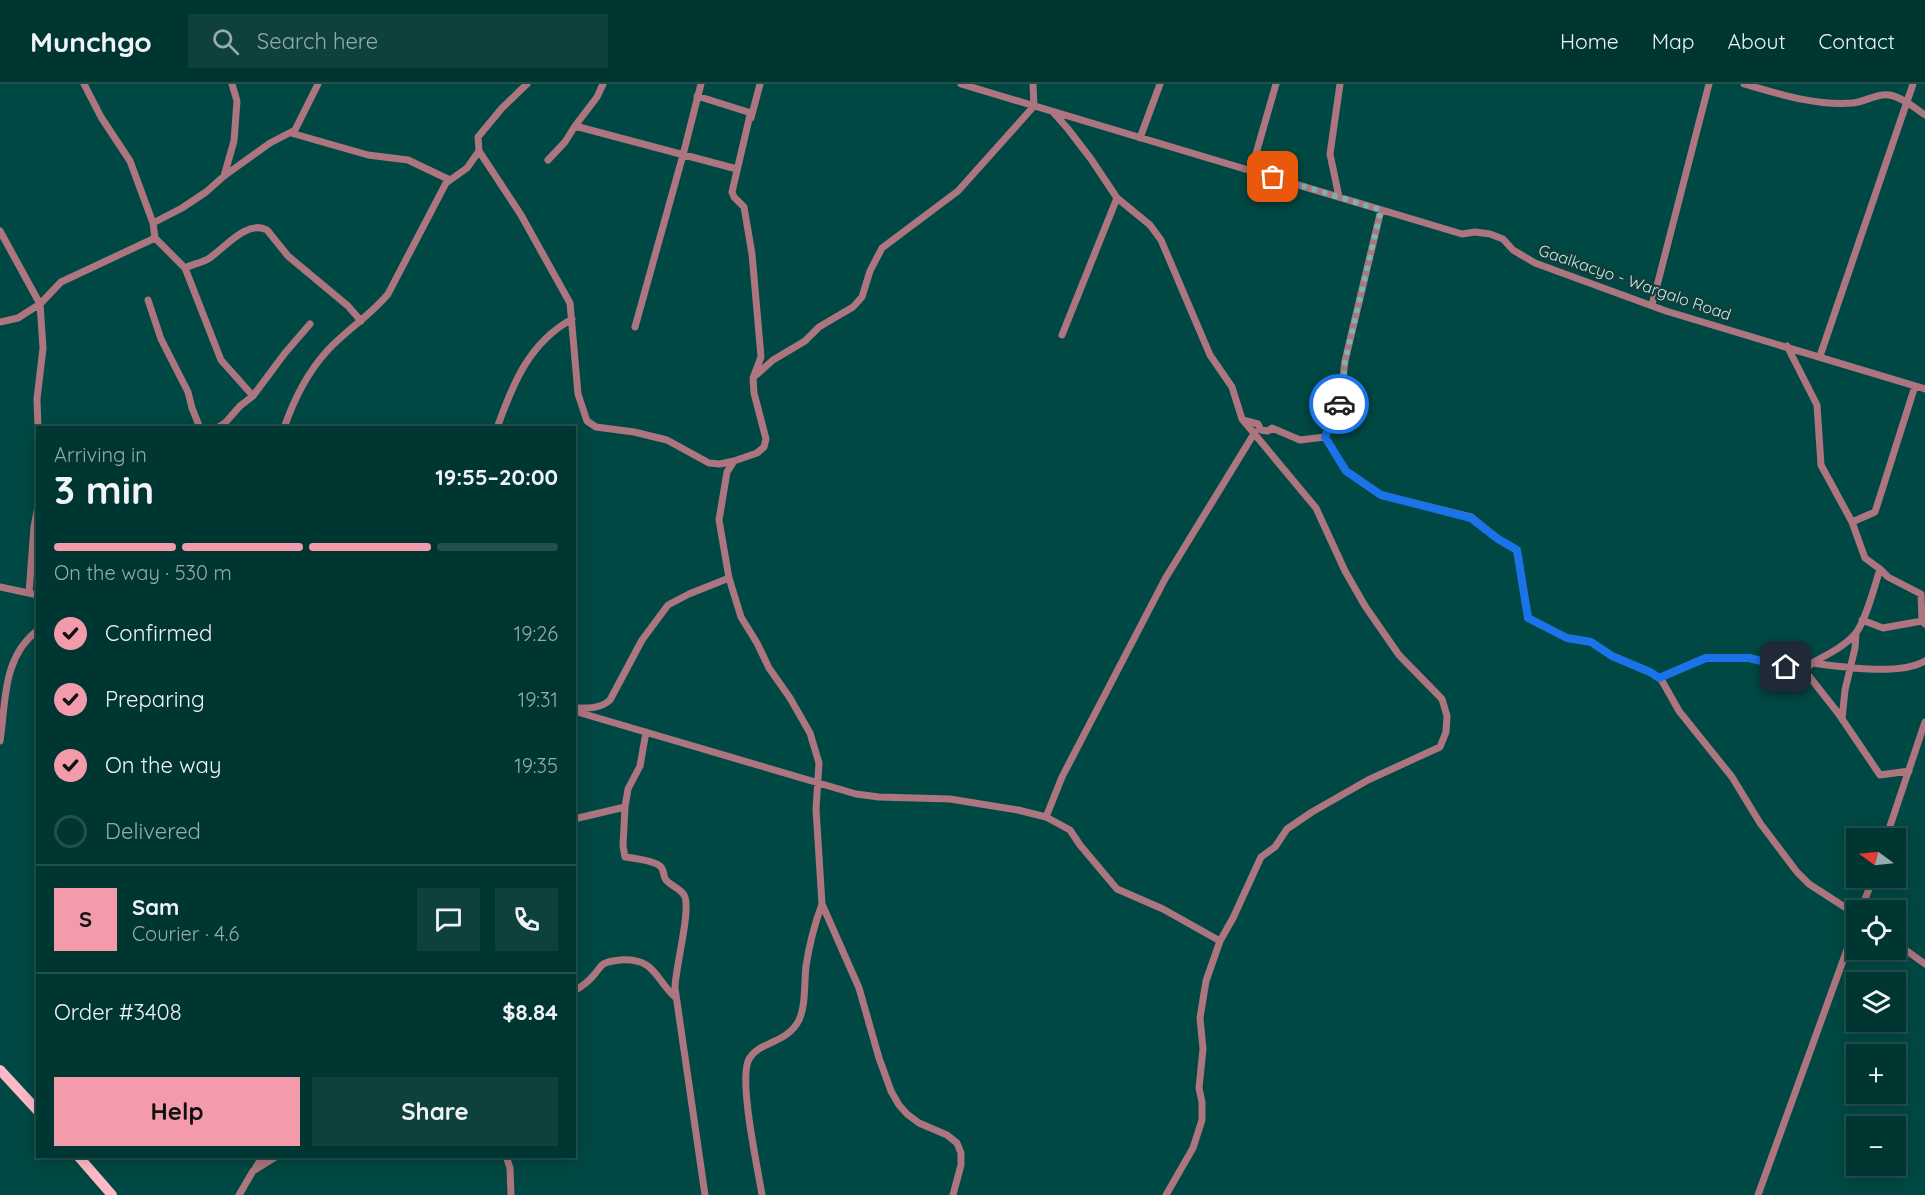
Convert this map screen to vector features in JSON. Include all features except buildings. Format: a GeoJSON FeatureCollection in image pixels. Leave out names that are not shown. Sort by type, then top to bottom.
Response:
{"type":"FeatureCollection","features":[{"type":"Feature","properties":{"kind":"main road"},"geometry":{"type":"LineString","coordinates":[[0,1070],[36,1109]]}},
{"type":"Feature","properties":{"kind":"main road"},"geometry":{"type":"LineString","coordinates":[[80,1158],[112,1195]]}},
{"type":"Feature","properties":{"kind":"street"},"geometry":{"type":"LineString","coordinates":[[84,84],[101,117],[130,161],[153,223],[155,238],[186,268],[221,360],[253,396]]}},
{"type":"Feature","properties":{"kind":"street"},"geometry":{"type":"LineString","coordinates":[[224,176],[234,141],[237,101],[232,84]]}},
{"type":"Feature","properties":{"kind":"street"},"geometry":{"type":"LineString","coordinates":[[153,223],[206,192],[270,142],[295,130],[318,84]]}},
{"type":"Feature","properties":{"kind":"street"},"geometry":{"type":"LineString","coordinates":[[527,84],[485,127],[478,137],[479,152],[521,215],[570,303],[578,394],[587,421],[596,428],[640,433],[667,440],[709,463],[720,464],[758,453],[764,447],[766,439],[754,393],[753,378],[760,357],[760,338],[752,254],[745,213],[742,204],[732,192],[760,84]]}},
{"type":"Feature","properties":{"kind":"street"},"geometry":{"type":"LineString","coordinates":[[548,160],[565,142],[574,126],[597,97],[603,84]]}},
{"type":"Feature","properties":{"kind":"street"},"geometry":{"type":"LineString","coordinates":[[635,327],[701,84]]}},
{"type":"Feature","properties":{"kind":"street","name":"Gaalkacyo - Wargalo Road"},"geometry":{"type":"LineString","coordinates":[[962,84],[1462,234],[1475,232],[1490,234],[1503,239],[1518,254],[1535,263],[1652,305],[1925,389]]}},
{"type":"Feature","properties":{"kind":"street"},"geometry":{"type":"LineString","coordinates":[[753,378],[773,360],[805,341],[819,327],[853,307],[862,297],[870,271],[882,248],[958,191],[1034,106],[1033,84]]}},
{"type":"Feature","properties":{"kind":"street"},"geometry":{"type":"LineString","coordinates":[[1140,138],[1160,84]]}},
{"type":"Feature","properties":{"kind":"street"},"geometry":{"type":"LineString","coordinates":[[1251,171],[1276,84]]}},
{"type":"Feature","properties":{"kind":"street"},"geometry":{"type":"LineString","coordinates":[[1339,197],[1330,145],[1340,84]]}},
{"type":"Feature","properties":{"kind":"street"},"geometry":{"type":"LineString","coordinates":[[1652,305],[1709,84]]}},
{"type":"Feature","properties":{"kind":"street"},"geometry":{"type":"LineString","coordinates":[[1744,84],[1810,101],[1852,104],[1884,94],[1892,95],[1925,115]]}},
{"type":"Feature","properties":{"kind":"street"},"geometry":{"type":"LineString","coordinates":[[1820,356],[1913,84]]}},
{"type":"Feature","properties":{"kind":"street"},"geometry":{"type":"LineString","coordinates":[[697,96],[748,112],[750,121]]}},
{"type":"Feature","properties":{"kind":"street"},"geometry":{"type":"LineString","coordinates":[[1053,112],[1080,144],[1117,198],[1150,225],[1161,240],[1210,355],[1232,387],[1242,419],[1316,508],[1345,571],[1365,606],[1399,655],[1442,699],[1447,716],[1446,732],[1440,747],[1368,780],[1321,807],[1287,829],[1275,847],[1261,857],[1220,941],[1206,981],[1200,1018],[1203,1049],[1199,1088],[1202,1120],[1192,1148],[1166,1195]]}},
{"type":"Feature","properties":{"kind":"street"},"geometry":{"type":"LineString","coordinates":[[574,126],[737,169]]}},
{"type":"Feature","properties":{"kind":"street"},"geometry":{"type":"LineString","coordinates":[[291,133],[368,155],[408,160],[450,180]]}},
{"type":"Feature","properties":{"kind":"street"},"geometry":{"type":"LineString","coordinates":[[285,426],[293,401],[304,382],[327,351],[375,310],[388,294],[446,183],[467,168],[479,152]]}},
{"type":"Feature","properties":{"kind":"street"},"geometry":{"type":"LineString","coordinates":[[1062,335],[1117,198]]}},
{"type":"Feature","properties":{"kind":"street"},"geometry":{"type":"LineString","coordinates":[[1325,437],[1340,402],[1345,361],[1381,210]]}},
{"type":"Feature","properties":{"kind":"street"},"geometry":{"type":"LineString","coordinates":[[186,268],[209,258],[237,236],[255,227],[262,227],[288,256],[348,306],[361,321]]}},
{"type":"Feature","properties":{"kind":"street"},"geometry":{"type":"LineString","coordinates":[[0,231],[40,304],[44,348],[37,399],[38,426]]}},
{"type":"Feature","properties":{"kind":"street"},"geometry":{"type":"LineString","coordinates":[[0,322],[18,318],[40,304],[61,282],[155,238]]}},
{"type":"Feature","properties":{"kind":"street"},"geometry":{"type":"LineString","coordinates":[[148,300],[161,339],[188,392],[199,426]]}},
{"type":"Feature","properties":{"kind":"street"},"geometry":{"type":"LineString","coordinates":[[498,426],[520,369],[541,344],[564,323],[572,319]]}},
{"type":"Feature","properties":{"kind":"street"},"geometry":{"type":"LineString","coordinates":[[220,426],[253,396],[310,324]]}},
{"type":"Feature","properties":{"kind":"street"},"geometry":{"type":"LineString","coordinates":[[1787,346],[1816,405],[1821,465],[1852,522],[1865,558],[1888,577],[1921,594],[1923,622],[1883,628],[1863,620]]}},
{"type":"Feature","properties":{"kind":"street"},"geometry":{"type":"LineString","coordinates":[[1852,522],[1875,512],[1915,386]]}},
{"type":"Feature","properties":{"kind":"street"},"geometry":{"type":"LineString","coordinates":[[1242,419],[1258,424],[1261,430],[1268,431],[1272,428],[1300,440],[1325,437]]}},
{"type":"Feature","properties":{"kind":"street"},"geometry":{"type":"LineString","coordinates":[[1046,817],[1062,777],[1165,579],[1255,432]]}},
{"type":"Feature","properties":{"kind":"street"},"geometry":{"type":"LineString","coordinates":[[1325,437],[1346,471],[1381,495],[1471,518],[1498,539],[1517,550],[1528,618],[1567,638],[1591,642],[1612,656],[1659,678],[1669,690],[1679,711],[1732,777],[1760,823],[1797,872],[1809,884],[1846,908]]}},
{"type":"Feature","properties":{"kind":"street"},"geometry":{"type":"LineString","coordinates":[[734,461],[726,472],[718,520],[729,578],[741,617],[769,668],[810,733],[819,764],[816,809],[822,904],[859,988],[879,1058],[899,1105],[919,1123],[947,1135],[957,1143],[961,1153],[961,1165],[953,1195]]}},
{"type":"Feature","properties":{"kind":"street"},"geometry":{"type":"LineString","coordinates":[[29,593],[36,516]]}},
{"type":"Feature","properties":{"kind":"street"},"geometry":{"type":"LineString","coordinates":[[1842,719],[1856,634],[1880,569]]}},
{"type":"Feature","properties":{"kind":"street"},"geometry":{"type":"LineString","coordinates":[[576,710],[595,708],[610,700],[642,640],[668,605],[729,578]]}},
{"type":"Feature","properties":{"kind":"street"},"geometry":{"type":"LineString","coordinates":[[0,587],[36,595]]}},
{"type":"Feature","properties":{"kind":"street"},"geometry":{"type":"LineString","coordinates":[[0,741],[6,687],[12,662],[25,642],[36,632]]}},
{"type":"Feature","properties":{"kind":"street"},"geometry":{"type":"LineString","coordinates":[[1805,671],[1812,663],[1856,634]]}},
{"type":"Feature","properties":{"kind":"street"},"geometry":{"type":"LineString","coordinates":[[1659,678],[1706,658],[1749,658],[1805,671],[1842,719],[1880,776],[1909,771]]}},
{"type":"Feature","properties":{"kind":"street"},"geometry":{"type":"LineString","coordinates":[[1812,663],[1850,668],[1897,669],[1925,661]]}},
{"type":"Feature","properties":{"kind":"street"},"geometry":{"type":"LineString","coordinates":[[576,711],[856,794],[950,799],[1046,817],[1070,830],[1117,889],[1163,909],[1220,941]]}},
{"type":"Feature","properties":{"kind":"street"},"geometry":{"type":"LineString","coordinates":[[1889,828],[1925,722]]}},
{"type":"Feature","properties":{"kind":"street"},"geometry":{"type":"LineString","coordinates":[[646,732],[640,766],[628,789],[623,846],[625,857],[657,864],[662,868],[665,879],[682,891],[686,900],[683,934],[675,974],[676,998],[705,1195]]}},
{"type":"Feature","properties":{"kind":"street"},"geometry":{"type":"LineString","coordinates":[[576,819],[625,807]]}},
{"type":"Feature","properties":{"kind":"street"},"geometry":{"type":"LineString","coordinates":[[762,1195],[748,1112],[746,1071],[749,1058],[760,1047],[788,1035],[799,1020],[807,963],[822,904]]}},
{"type":"Feature","properties":{"kind":"street"},"geometry":{"type":"LineString","coordinates":[[1906,950],[1925,964]]}},
{"type":"Feature","properties":{"kind":"street"},"geometry":{"type":"LineString","coordinates":[[1758,1195],[1846,951]]}},
{"type":"Feature","properties":{"kind":"street"},"geometry":{"type":"LineString","coordinates":[[576,989],[609,961],[633,960],[651,967],[676,998]]}},
{"type":"Feature","properties":{"kind":"street"},"geometry":{"type":"LineString","coordinates":[[238,1195],[262,1158]]}},
{"type":"Feature","properties":{"kind":"street"},"geometry":{"type":"LineString","coordinates":[[253,1171],[274,1158]]}},
{"type":"Feature","properties":{"kind":"street"},"geometry":{"type":"LineString","coordinates":[[507,1158],[510,1168],[511,1195]]}},
{"type":"Feature","properties":{"kind":"way so far"},"geometry":{"type":"LineString","coordinates":[[1273,177],[1381,210],[1345,361],[1339,404]]}},
{"type":"Feature","properties":{"kind":"route"},"geometry":{"type":"LineString","coordinates":[[1339,404],[1325,437],[1346,471],[1381,495],[1471,518],[1498,539],[1517,550],[1528,618],[1567,638],[1591,642],[1620,661],[1650,672],[1659,678],[1706,658],[1749,658],[1786,667]]}}]}
